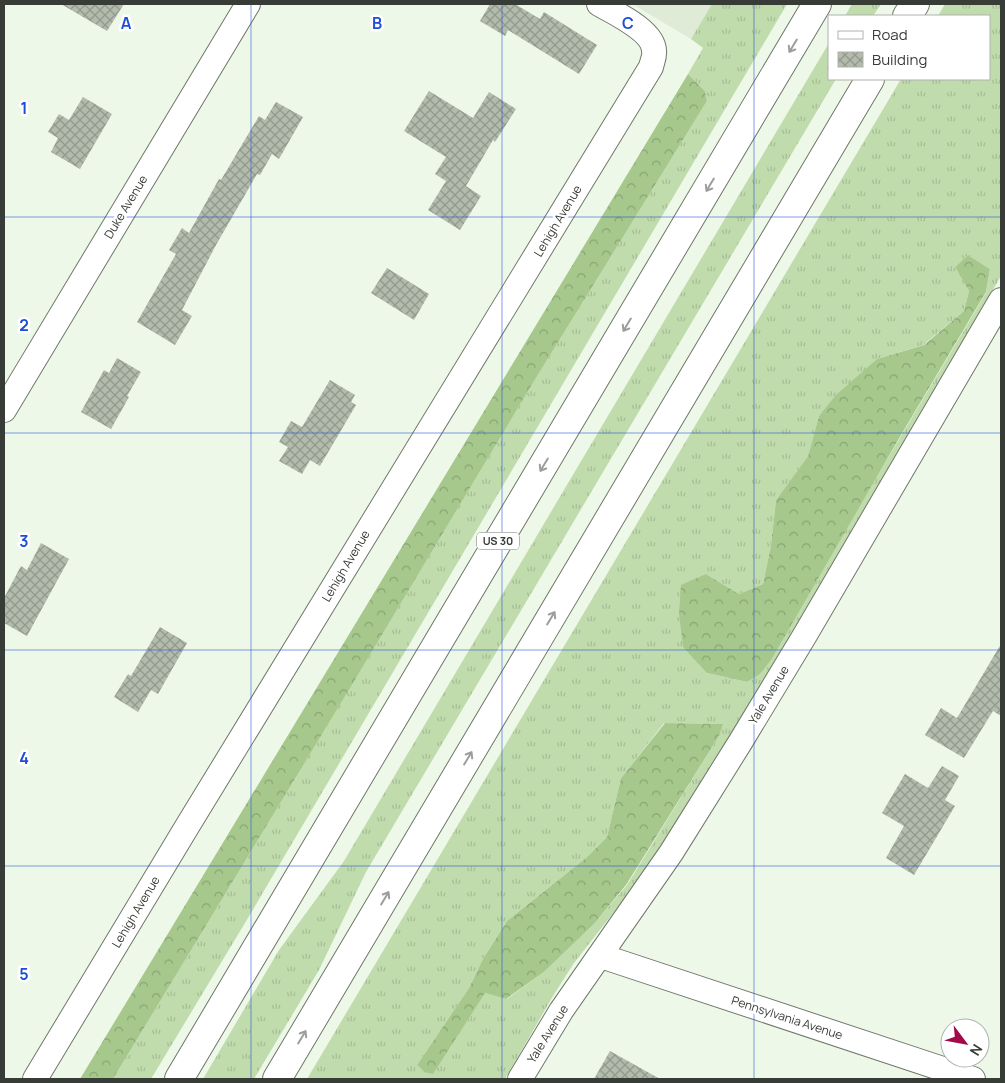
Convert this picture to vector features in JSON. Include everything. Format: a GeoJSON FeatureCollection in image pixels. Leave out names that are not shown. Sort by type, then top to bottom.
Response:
{"type":"FeatureCollection","features":[{"type":"Feature","properties":{"kind":"highway","name":"US 30"},"geometry":{"type":"LineString","coordinates":[[179,1079],[818,4]]}},
{"type":"Feature","properties":{"kind":"highway"},"geometry":{"type":"LineString","coordinates":[[908,15],[915,4]]}},
{"type":"Feature","properties":{"kind":"highway"},"geometry":{"type":"LineString","coordinates":[[277,1079],[869,80]]}},
{"type":"Feature","properties":{"kind":"street","name":"Duke Avenue"},"geometry":{"type":"LineString","coordinates":[[4,410],[248,4]]}},
{"type":"Feature","properties":{"kind":"street","name":"Lehigh Avenue"},"geometry":{"type":"LineString","coordinates":[[35,1079],[651,67],[654,52],[651,40],[640,29],[599,4]]}},
{"type":"Feature","properties":{"kind":"street","name":"Yale Avenue"},"geometry":{"type":"LineString","coordinates":[[520,1079],[561,1011],[672,853],[741,742],[1001,300]]}},
{"type":"Feature","properties":{"kind":"street","name":"Pennsylvania Avenue"},"geometry":{"type":"LineString","coordinates":[[600,956],[973,1079]]}},
{"type":"Feature","properties":{"kind":"shaded area"},"geometry":{"type":"Polygon","coordinates":[[[632,4],[712,4],[691,39],[632,4]]]}},
{"type":"Feature","properties":{"kind":"green space"},"geometry":{"type":"Polygon","coordinates":[[[712,4],[787,4],[248,918],[151,1079],[113,1079],[536,378],[707,101],[705,91],[688,74],[703,48],[691,39],[712,4]]]}},
{"type":"Feature","properties":{"kind":"green space"},"geometry":{"type":"Polygon","coordinates":[[[852,4],[881,4],[874,15],[846,15],[852,4]]]}},
{"type":"Feature","properties":{"kind":"green space"},"geometry":{"type":"Polygon","coordinates":[[[945,4],[1001,4],[1001,276],[735,728],[639,880],[574,963],[505,1079],[307,1079],[900,80],[990,80],[990,15],[939,15],[945,4]],[[968,255],[955,267],[969,291],[964,311],[923,345],[877,359],[819,416],[808,456],[776,500],[771,545],[763,584],[739,594],[706,574],[707,673],[747,682],[759,675],[986,293],[990,269],[968,255]],[[664,723],[621,778],[607,837],[587,857],[507,921],[483,959],[469,988],[417,1065],[424,1072],[485,993],[507,999],[544,972],[594,924],[627,885],[719,736],[722,724],[664,723]]]}},
{"type":"Feature","properties":{"kind":"green space"},"geometry":{"type":"Polygon","coordinates":[[[828,45],[828,80],[835,80],[366,872],[319,970],[254,1079],[203,1079],[279,950],[344,861],[828,45]]]}},
{"type":"Feature","properties":{"kind":"green space"},"geometry":{"type":"Polygon","coordinates":[[[688,74],[705,91],[707,101],[536,378],[113,1079],[80,1079],[688,74]]]}},
{"type":"Feature","properties":{"kind":"green space"},"geometry":{"type":"Polygon","coordinates":[[[968,255],[990,269],[986,292],[771,660],[759,675],[747,682],[707,673],[683,647],[679,614],[681,585],[706,574],[739,594],[763,584],[771,545],[776,500],[808,456],[819,416],[836,395],[877,359],[924,345],[964,311],[969,291],[955,267],[968,255]]]}},
{"type":"Feature","properties":{"kind":"green space"},"geometry":{"type":"Polygon","coordinates":[[[665,723],[723,724],[719,736],[626,885],[594,924],[544,972],[506,999],[485,993],[433,1074],[424,1072],[417,1065],[469,988],[483,959],[507,921],[587,857],[607,837],[621,778],[665,723]]]}},
{"type":"Feature","properties":{"kind":"building"},"geometry":{"type":"Polygon","coordinates":[[[61,4],[124,4],[107,31],[61,4]]]}},
{"type":"Feature","properties":{"kind":"building"},"geometry":{"type":"Polygon","coordinates":[[[490,4],[515,4],[540,19],[544,12],[597,45],[579,74],[508,30],[505,36],[480,21],[490,4]]]}},
{"type":"Feature","properties":{"kind":"building"},"geometry":{"type":"Polygon","coordinates":[[[429,91],[473,118],[489,92],[516,109],[495,142],[493,140],[466,186],[481,196],[460,230],[428,210],[446,181],[435,174],[446,157],[404,131],[429,91]]]}},
{"type":"Feature","properties":{"kind":"building"},"geometry":{"type":"Polygon","coordinates":[[[83,97],[112,114],[80,169],[51,152],[58,138],[48,132],[59,114],[69,120],[83,97]]]}},
{"type":"Feature","properties":{"kind":"building"},"geometry":{"type":"Polygon","coordinates":[[[276,102],[303,117],[279,159],[272,154],[260,175],[257,174],[216,245],[182,310],[192,316],[175,345],[137,322],[176,254],[169,250],[182,228],[189,233],[219,179],[221,180],[259,116],[265,120],[276,102]]]}},
{"type":"Feature","properties":{"kind":"building"},"geometry":{"type":"Polygon","coordinates":[[[387,268],[429,294],[414,320],[371,293],[387,268]]]}},
{"type":"Feature","properties":{"kind":"building"},"geometry":{"type":"Polygon","coordinates":[[[117,358],[141,372],[111,429],[81,412],[104,370],[109,373],[117,358]]]}},
{"type":"Feature","properties":{"kind":"building"},"geometry":{"type":"Polygon","coordinates":[[[330,380],[355,395],[351,402],[356,405],[320,466],[310,460],[302,474],[279,461],[288,447],[279,442],[291,421],[302,427],[330,380]]]}},
{"type":"Feature","properties":{"kind":"building"},"geometry":{"type":"Polygon","coordinates":[[[41,543],[69,559],[27,636],[4,623],[4,598],[21,566],[27,570],[41,543]]]}},
{"type":"Feature","properties":{"kind":"building"},"geometry":{"type":"Polygon","coordinates":[[[160,627],[187,643],[158,694],[151,690],[138,712],[114,697],[128,674],[131,676],[160,627]]]}},
{"type":"Feature","properties":{"kind":"building"},"geometry":{"type":"Polygon","coordinates":[[[1001,644],[1001,716],[993,711],[964,758],[925,735],[941,708],[957,718],[1001,644]]]}},
{"type":"Feature","properties":{"kind":"building"},"geometry":{"type":"Polygon","coordinates":[[[942,766],[959,776],[945,800],[955,806],[914,875],[886,858],[904,826],[882,813],[905,774],[928,788],[942,766]]]}},
{"type":"Feature","properties":{"kind":"building"},"geometry":{"type":"Polygon","coordinates":[[[610,1051],[660,1079],[594,1079],[610,1051]]]}}]}
